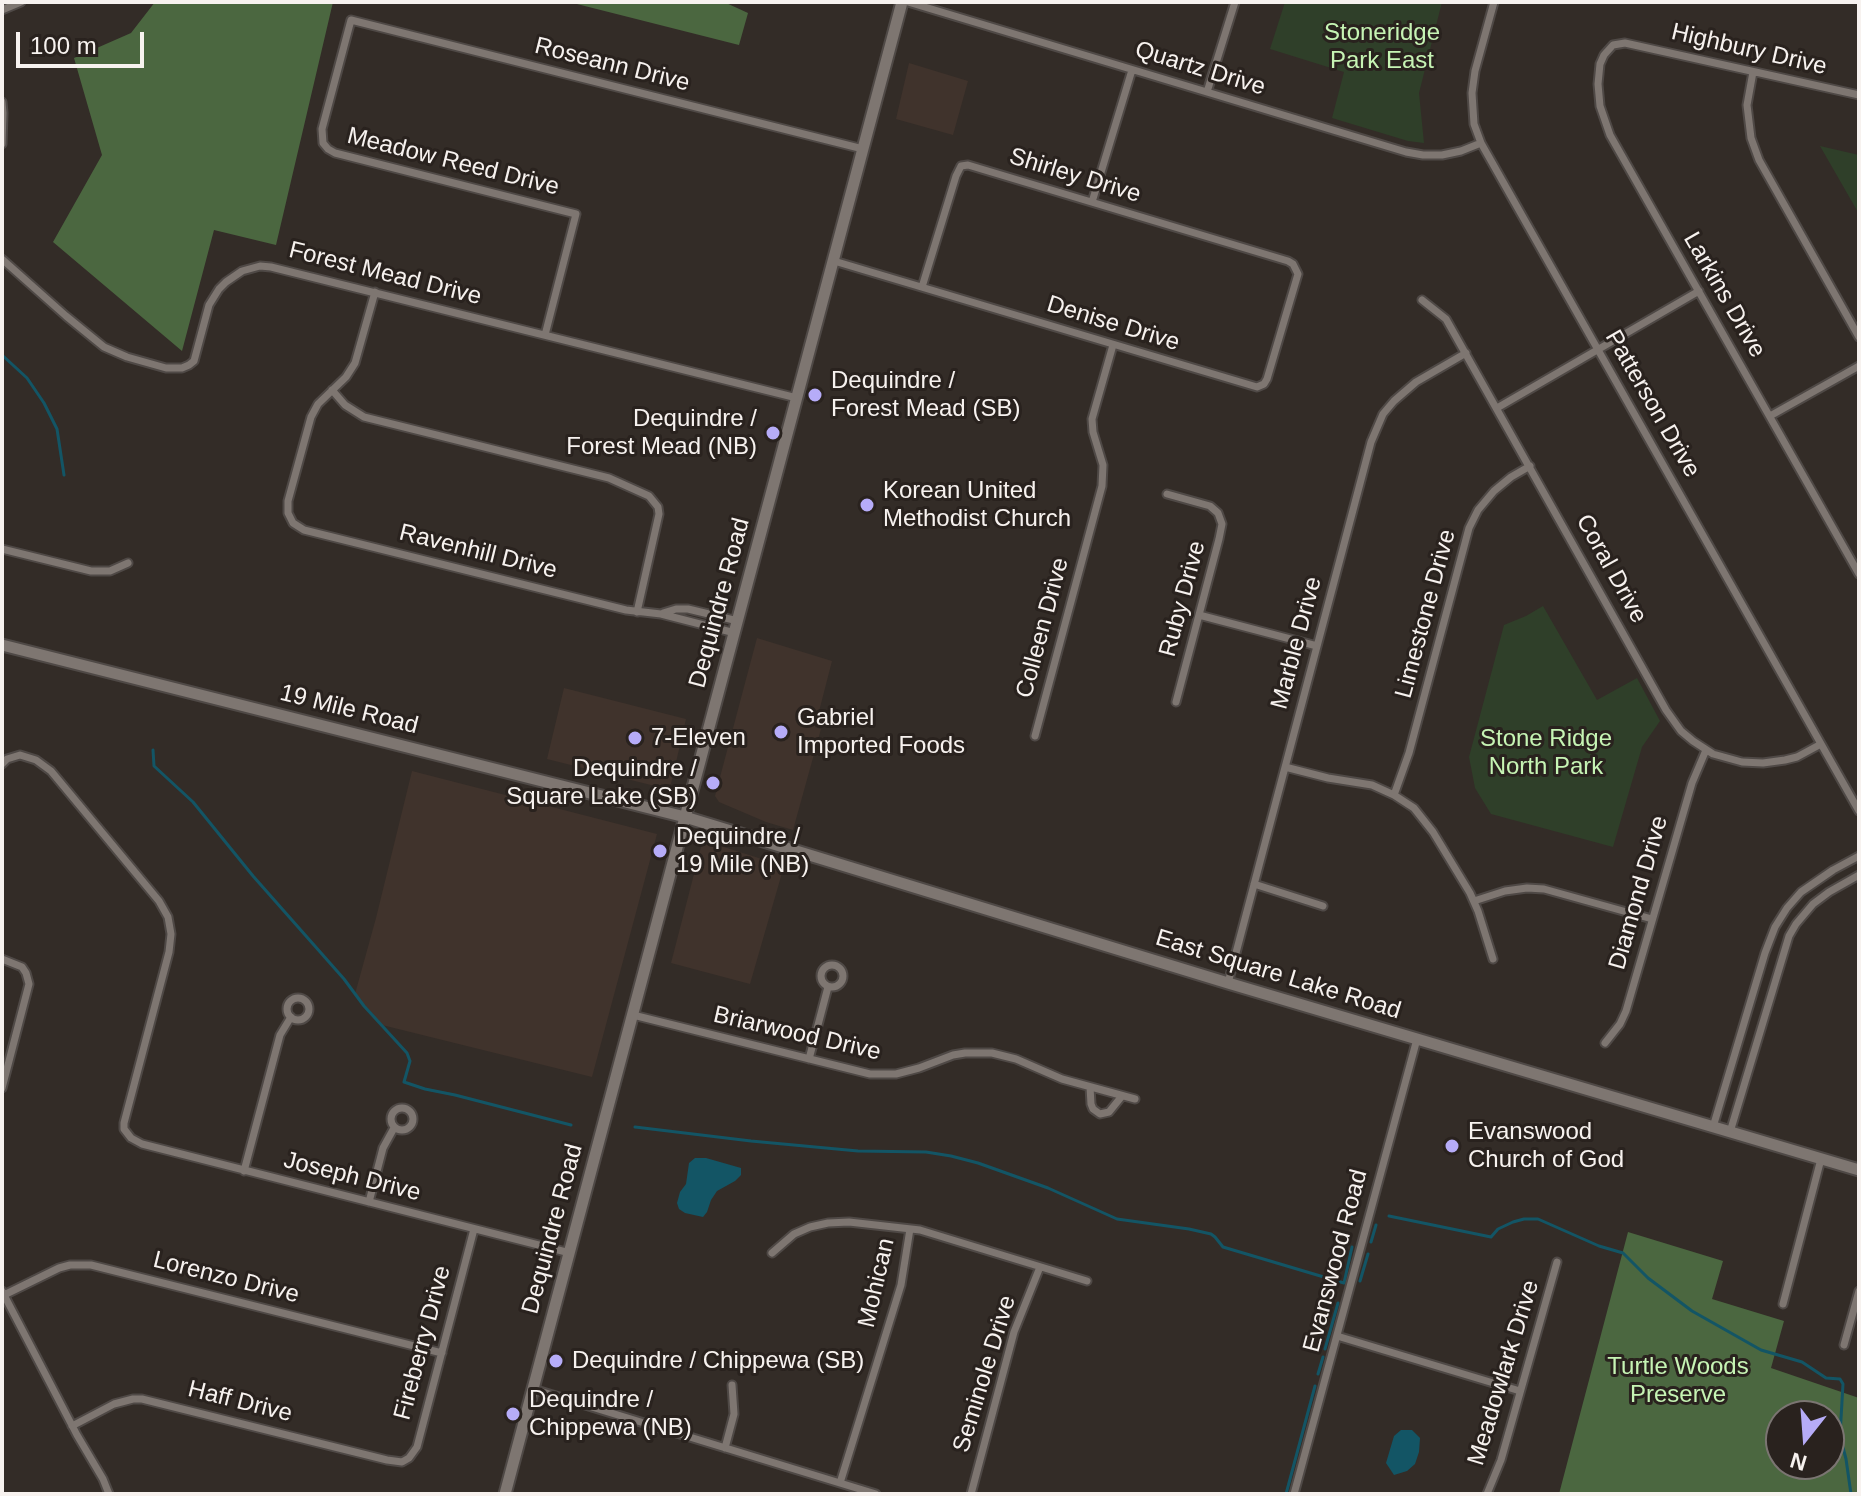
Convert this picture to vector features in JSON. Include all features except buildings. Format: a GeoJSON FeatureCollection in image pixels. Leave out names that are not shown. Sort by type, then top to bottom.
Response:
{"type":"FeatureCollection","features":[{"type":"Feature","properties":{"kind":"main road","name":"Dequindre Road"},"geometry":{"type":"LineString","coordinates":[[505,1494],[863,149],[905,2]]}},
{"type":"Feature","properties":{"kind":"main road","name":"19 Mile Road"},"geometry":{"type":"LineString","coordinates":[[2,645],[685,817]]}},
{"type":"Feature","properties":{"kind":"main road","name":"East Square Lake Road"},"geometry":{"type":"LineString","coordinates":[[685,817],[1228,983],[1859,1170]]}},
{"type":"Feature","properties":{"kind":"street"},"geometry":{"type":"LineString","coordinates":[[2,10],[21,2]]}},
{"type":"Feature","properties":{"kind":"street","name":"Quartz Drive"},"geometry":{"type":"LineString","coordinates":[[905,2],[1415,154],[1452,153],[1481,143]]}},
{"type":"Feature","properties":{"kind":"street"},"geometry":{"type":"LineString","coordinates":[[1207,92],[1235,2]]}},
{"type":"Feature","properties":{"kind":"street","name":"Patterson Drive"},"geometry":{"type":"LineString","coordinates":[[1494,2],[1472,93],[1474,124],[1481,143],[1859,811]]}},
{"type":"Feature","properties":{"kind":"street","name":"Roseann Drive"},"geometry":{"type":"LineString","coordinates":[[351,20],[863,149]]}},
{"type":"Feature","properties":{"kind":"street","name":"Meadow Reed Drive"},"geometry":{"type":"LineString","coordinates":[[351,20],[322,129],[323,143],[328,149],[576,214],[545,335]]}},
{"type":"Feature","properties":{"kind":"street","name":"Highbury Drive"},"geometry":{"type":"LineString","coordinates":[[1630,43],[1859,95]]}},
{"type":"Feature","properties":{"kind":"street","name":"Larkins Drive"},"geometry":{"type":"LineString","coordinates":[[1630,43],[1613,45],[1602,59],[1599,96],[1610,135],[1859,574]]}},
{"type":"Feature","properties":{"kind":"street"},"geometry":{"type":"LineString","coordinates":[[1092,202],[1132,70]]}},
{"type":"Feature","properties":{"kind":"street"},"geometry":{"type":"LineString","coordinates":[[1753,72],[1747,105],[1749,126],[1759,160],[1859,337]]}},
{"type":"Feature","properties":{"kind":"street"},"geometry":{"type":"LineString","coordinates":[[2,102],[2,144]]}},
{"type":"Feature","properties":{"kind":"street","name":"Shirley Drive"},"geometry":{"type":"LineString","coordinates":[[922,287],[961,166],[972,166],[1288,261],[1297,269]]}},
{"type":"Feature","properties":{"kind":"street","name":"Forest Mead Drive"},"geometry":{"type":"LineString","coordinates":[[2,259],[104,347],[127,357],[175,369],[194,361],[206,314],[226,282],[242,271],[260,266],[283,268],[797,398]]}},
{"type":"Feature","properties":{"kind":"street","name":"Denise Drive"},"geometry":{"type":"LineString","coordinates":[[834,261],[1247,386],[1261,386],[1267,379],[1297,279],[1297,269]]}},
{"type":"Feature","properties":{"kind":"street"},"geometry":{"type":"LineString","coordinates":[[1497,408],[1699,291]]}},
{"type":"Feature","properties":{"kind":"street"},"geometry":{"type":"LineString","coordinates":[[375,292],[355,363],[332,390],[345,405],[364,417],[609,478],[649,496],[658,507],[658,522],[637,612]]}},
{"type":"Feature","properties":{"kind":"street","name":"Coral Drive"},"geometry":{"type":"LineString","coordinates":[[1422,300],[1446,319],[1666,710],[1681,731],[1706,750],[1730,760],[1763,763],[1797,757],[1821,744]]}},
{"type":"Feature","properties":{"kind":"street","name":"Colleen Drive"},"geometry":{"type":"LineString","coordinates":[[1035,736],[1102,486],[1103,465],[1092,419],[1113,345]]}},
{"type":"Feature","properties":{"kind":"street","name":"Marble Drive"},"geometry":{"type":"LineString","coordinates":[[1228,983],[1371,442],[1383,414],[1394,401],[1416,382],[1466,353]]}},
{"type":"Feature","properties":{"kind":"street"},"geometry":{"type":"LineString","coordinates":[[1770,416],[1859,366]]}},
{"type":"Feature","properties":{"kind":"street","name":"Ravenhill Drive"},"geometry":{"type":"LineString","coordinates":[[332,390],[318,404],[311,417],[288,501],[290,519],[304,530],[637,612],[661,614],[688,609],[736,627]]}},
{"type":"Feature","properties":{"kind":"street","name":"Limestone Drive"},"geometry":{"type":"LineString","coordinates":[[1394,795],[1409,753],[1469,528],[1478,510],[1494,491],[1530,466]]}},
{"type":"Feature","properties":{"kind":"street","name":"Ruby Drive"},"geometry":{"type":"LineString","coordinates":[[1167,494],[1210,506],[1221,517],[1221,532],[1176,702]]}},
{"type":"Feature","properties":{"kind":"street"},"geometry":{"type":"LineString","coordinates":[[2,549],[91,571],[110,571],[128,563]]}},
{"type":"Feature","properties":{"kind":"street"},"geometry":{"type":"LineString","coordinates":[[1199,615],[1317,646]]}},
{"type":"Feature","properties":{"kind":"street","name":"Diamond Drive"},"geometry":{"type":"LineString","coordinates":[[1605,1043],[1626,1011],[1692,783],[1706,750]]}},
{"type":"Feature","properties":{"kind":"street","name":"Joseph Drive"},"geometry":{"type":"LineString","coordinates":[[2,764],[13,756],[27,757],[51,771],[159,901],[170,925],[169,952],[125,1118],[124,1129],[131,1138],[142,1144],[244,1171],[570,1253]]}},
{"type":"Feature","properties":{"kind":"street"},"geometry":{"type":"LineString","coordinates":[[1285,767],[1366,784],[1394,795],[1414,808],[1425,820],[1474,901],[1493,959]]}},
{"type":"Feature","properties":{"kind":"street"},"geometry":{"type":"LineString","coordinates":[[1713,1127],[1768,942],[1782,915],[1810,885],[1859,856]]}},
{"type":"Feature","properties":{"kind":"street"},"geometry":{"type":"LineString","coordinates":[[1730,1132],[1783,950],[1796,924],[1821,898],[1859,875]]}},
{"type":"Feature","properties":{"kind":"street"},"geometry":{"type":"LineString","coordinates":[[1254,884],[1323,906]]}},
{"type":"Feature","properties":{"kind":"street"},"geometry":{"type":"LineString","coordinates":[[1474,901],[1505,891],[1536,888],[1652,919]]}},
{"type":"Feature","properties":{"kind":"street"},"geometry":{"type":"LineString","coordinates":[[1782,915],[1796,924]]}},
{"type":"Feature","properties":{"kind":"street"},"geometry":{"type":"LineString","coordinates":[[2,959],[16,964],[26,973],[29,984],[3,1083]]}},
{"type":"Feature","properties":{"kind":"street"},"geometry":{"type":"LineString","coordinates":[[809,1059],[828,987]]}},
{"type":"Feature","properties":{"kind":"street","name":"Briarwood Drive"},"geometry":{"type":"LineString","coordinates":[[633,1015],[855,1071],[884,1075],[908,1071],[965,1053],[992,1053],[1016,1059],[1052,1075],[1135,1099]]}},
{"type":"Feature","properties":{"kind":"street"},"geometry":{"type":"LineString","coordinates":[[1746,1015],[1763,1019]]}},
{"type":"Feature","properties":{"kind":"street"},"geometry":{"type":"LineString","coordinates":[[244,1171],[280,1035],[291,1017]]}},
{"type":"Feature","properties":{"kind":"street","name":"Evanswood Road"},"geometry":{"type":"LineString","coordinates":[[1294,1494],[1417,1039]]}},
{"type":"Feature","properties":{"kind":"street"},"geometry":{"type":"LineString","coordinates":[[1090,1087],[1091,1104],[1100,1114],[1109,1112],[1122,1096]]}},
{"type":"Feature","properties":{"kind":"street"},"geometry":{"type":"LineString","coordinates":[[369,1202],[383,1148],[394,1128]]}},
{"type":"Feature","properties":{"kind":"street"},"geometry":{"type":"LineString","coordinates":[[1783,1304],[1821,1159]]}},
{"type":"Feature","properties":{"kind":"street"},"geometry":{"type":"LineString","coordinates":[[772,1253],[794,1234],[821,1224],[849,1222],[932,1234],[1087,1281]]}},
{"type":"Feature","properties":{"kind":"street","name":"Fireberry Drive"},"geometry":{"type":"LineString","coordinates":[[402,1462],[417,1447],[474,1229]]}},
{"type":"Feature","properties":{"kind":"street","name":"Mohican"},"geometry":{"type":"LineString","coordinates":[[840,1483],[901,1285],[910,1229]]}},
{"type":"Feature","properties":{"kind":"street","name":"Meadowlark Drive"},"geometry":{"type":"LineString","coordinates":[[1487,1494],[1501,1460],[1557,1262]]}},
{"type":"Feature","properties":{"kind":"street","name":"Lorenzo Drive"},"geometry":{"type":"LineString","coordinates":[[3,1293],[59,1268],[91,1265],[442,1353]]}},
{"type":"Feature","properties":{"kind":"street","name":"Seminole Drive"},"geometry":{"type":"LineString","coordinates":[[971,1494],[1014,1332],[1040,1267]]}},
{"type":"Feature","properties":{"kind":"street"},"geometry":{"type":"LineString","coordinates":[[1844,1345],[1859,1291]]}},
{"type":"Feature","properties":{"kind":"street"},"geometry":{"type":"LineString","coordinates":[[3,1293],[109,1494]]}},
{"type":"Feature","properties":{"kind":"street"},"geometry":{"type":"LineString","coordinates":[[1337,1336],[1520,1391]]}},
{"type":"Feature","properties":{"kind":"street"},"geometry":{"type":"LineString","coordinates":[[725,1448],[734,1414],[732,1385]]}},
{"type":"Feature","properties":{"kind":"street"},"geometry":{"type":"LineString","coordinates":[[533,1389],[876,1494]]}},
{"type":"Feature","properties":{"kind":"street","name":"Haff Drive"},"geometry":{"type":"LineString","coordinates":[[72,1426],[114,1404],[142,1399],[402,1462]]}},
{"type":"Feature","properties":{"kind":"shaded area"},"geometry":{"type":"Polygon","coordinates":[[[909,63],[968,81],[953,135],[896,119],[909,63]]]}},
{"type":"Feature","properties":{"kind":"shaded area"},"geometry":{"type":"Polygon","coordinates":[[[757,638],[832,661],[815,727],[821,729],[793,830],[719,802],[715,796],[757,638]]]}},
{"type":"Feature","properties":{"kind":"shaded area"},"geometry":{"type":"Polygon","coordinates":[[[564,688],[686,719],[671,784],[663,788],[547,759],[564,688]]]}},
{"type":"Feature","properties":{"kind":"shaded area"},"geometry":{"type":"Polygon","coordinates":[[[412,771],[657,834],[592,1077],[382,1025],[355,994],[412,771]]]}},
{"type":"Feature","properties":{"kind":"shaded area"},"geometry":{"type":"Polygon","coordinates":[[[708,842],[784,866],[750,984],[671,963],[701,847],[708,842]]]}},
{"type":"Feature","properties":{"kind":"green space"},"geometry":{"type":"Polygon","coordinates":[[[155,2],[333,2],[276,245],[214,230],[182,351],[53,242],[102,155],[74,58],[131,33],[155,2]]]}},
{"type":"Feature","properties":{"kind":"green space"},"geometry":{"type":"Polygon","coordinates":[[[569,2],[724,2],[748,13],[739,45],[569,2]]]}},
{"type":"Feature","properties":{"kind":"green space","name":"Stoneridge Park East"},"geometry":{"type":"Polygon","coordinates":[[[1285,2],[1442,2],[1419,93],[1424,143],[1332,118],[1344,72],[1270,49],[1285,2]]]}},
{"type":"Feature","properties":{"kind":"green space"},"geometry":{"type":"Polygon","coordinates":[[[1820,146],[1859,155],[1859,214],[1820,146]]]}},
{"type":"Feature","properties":{"kind":"green space","name":"Stone Ridge North Park"},"geometry":{"type":"Polygon","coordinates":[[[1543,606],[1597,700],[1637,678],[1660,721],[1642,747],[1613,847],[1491,814],[1475,788],[1469,757],[1504,625],[1543,606]]]}},
{"type":"Feature","properties":{"kind":"green space","name":"Turtle Woods Preserve"},"geometry":{"type":"Polygon","coordinates":[[[1628,1232],[1723,1261],[1712,1299],[1784,1321],[1771,1368],[1859,1398],[1859,1494],[1559,1494],[1628,1232]]]}},
{"type":"Feature","properties":{"kind":"water"},"geometry":{"type":"Polygon","coordinates":[[[695,1158],[741,1168],[741,1175],[735,1181],[717,1191],[703,1217],[685,1213],[677,1203],[686,1184],[689,1163],[695,1158]]]}},
{"type":"Feature","properties":{"kind":"water"},"geometry":{"type":"Polygon","coordinates":[[[1401,1430],[1412,1430],[1420,1438],[1419,1452],[1415,1464],[1407,1471],[1394,1475],[1386,1463],[1394,1436],[1401,1430]]]}},
{"type":"Feature","properties":{"kind":"waterway"},"geometry":{"type":"LineString","coordinates":[[2,355],[27,378],[44,403],[57,429],[64,475]]}},
{"type":"Feature","properties":{"kind":"waterway"},"geometry":{"type":"LineString","coordinates":[[153,750],[154,766],[193,802],[407,1053],[410,1061],[404,1082],[571,1125]]}},
{"type":"Feature","properties":{"kind":"waterway"},"geometry":{"type":"LineString","coordinates":[[635,1127],[858,1151],[926,1152],[951,1156],[1048,1188],[1117,1219],[1211,1234],[1223,1247],[1344,1283],[1352,1247]]}},
{"type":"Feature","properties":{"kind":"waterway"},"geometry":{"type":"LineString","coordinates":[[1389,1216],[1491,1237],[1498,1229],[1513,1222],[1538,1219],[1599,1246],[1623,1253],[1648,1278],[1692,1311],[1761,1350],[1802,1362],[1826,1378],[1840,1379],[1843,1384],[1840,1436],[1851,1494]]}},
{"type":"Feature","properties":{"kind":"waterway"},"geometry":{"type":"LineString","coordinates":[[1371,1242],[1376,1225]]}},
{"type":"Feature","properties":{"kind":"waterway"},"geometry":{"type":"LineString","coordinates":[[1360,1281],[1368,1254]]}},
{"type":"Feature","properties":{"kind":"waterway"},"geometry":{"type":"LineString","coordinates":[[1325,1349],[1338,1303]]}},
{"type":"Feature","properties":{"kind":"waterway"},"geometry":{"type":"LineString","coordinates":[[1318,1374],[1323,1357]]}},
{"type":"Feature","properties":{"kind":"waterway"},"geometry":{"type":"LineString","coordinates":[[1286,1494],[1315,1386]]}},
{"type":"Feature","properties":{"kind":"place","name":"Dequindre / Forest Mead (SB)"},"geometry":{"type":"Point","coordinates":[815,395]}},
{"type":"Feature","properties":{"kind":"place","name":"Dequindre / Forest Mead (NB)"},"geometry":{"type":"Point","coordinates":[773,433]}},
{"type":"Feature","properties":{"kind":"place","name":"Korean United Methodist Church"},"geometry":{"type":"Point","coordinates":[867,505]}},
{"type":"Feature","properties":{"kind":"place","name":"Gabriel Imported Foods"},"geometry":{"type":"Point","coordinates":[781,732]}},
{"type":"Feature","properties":{"kind":"place","name":"7-Eleven"},"geometry":{"type":"Point","coordinates":[635,738]}},
{"type":"Feature","properties":{"kind":"place","name":"Dequindre / Square Lake (SB)"},"geometry":{"type":"Point","coordinates":[713,783]}},
{"type":"Feature","properties":{"kind":"place","name":"Dequindre / 19 Mile (NB)"},"geometry":{"type":"Point","coordinates":[660,851]}},
{"type":"Feature","properties":{"kind":"place","name":"Evanswood Church of God"},"geometry":{"type":"Point","coordinates":[1452,1146]}},
{"type":"Feature","properties":{"kind":"place","name":"Dequindre / Chippewa (SB)"},"geometry":{"type":"Point","coordinates":[556,1361]}},
{"type":"Feature","properties":{"kind":"place","name":"Dequindre / Chippewa (NB)"},"geometry":{"type":"Point","coordinates":[513,1414]}}]}
